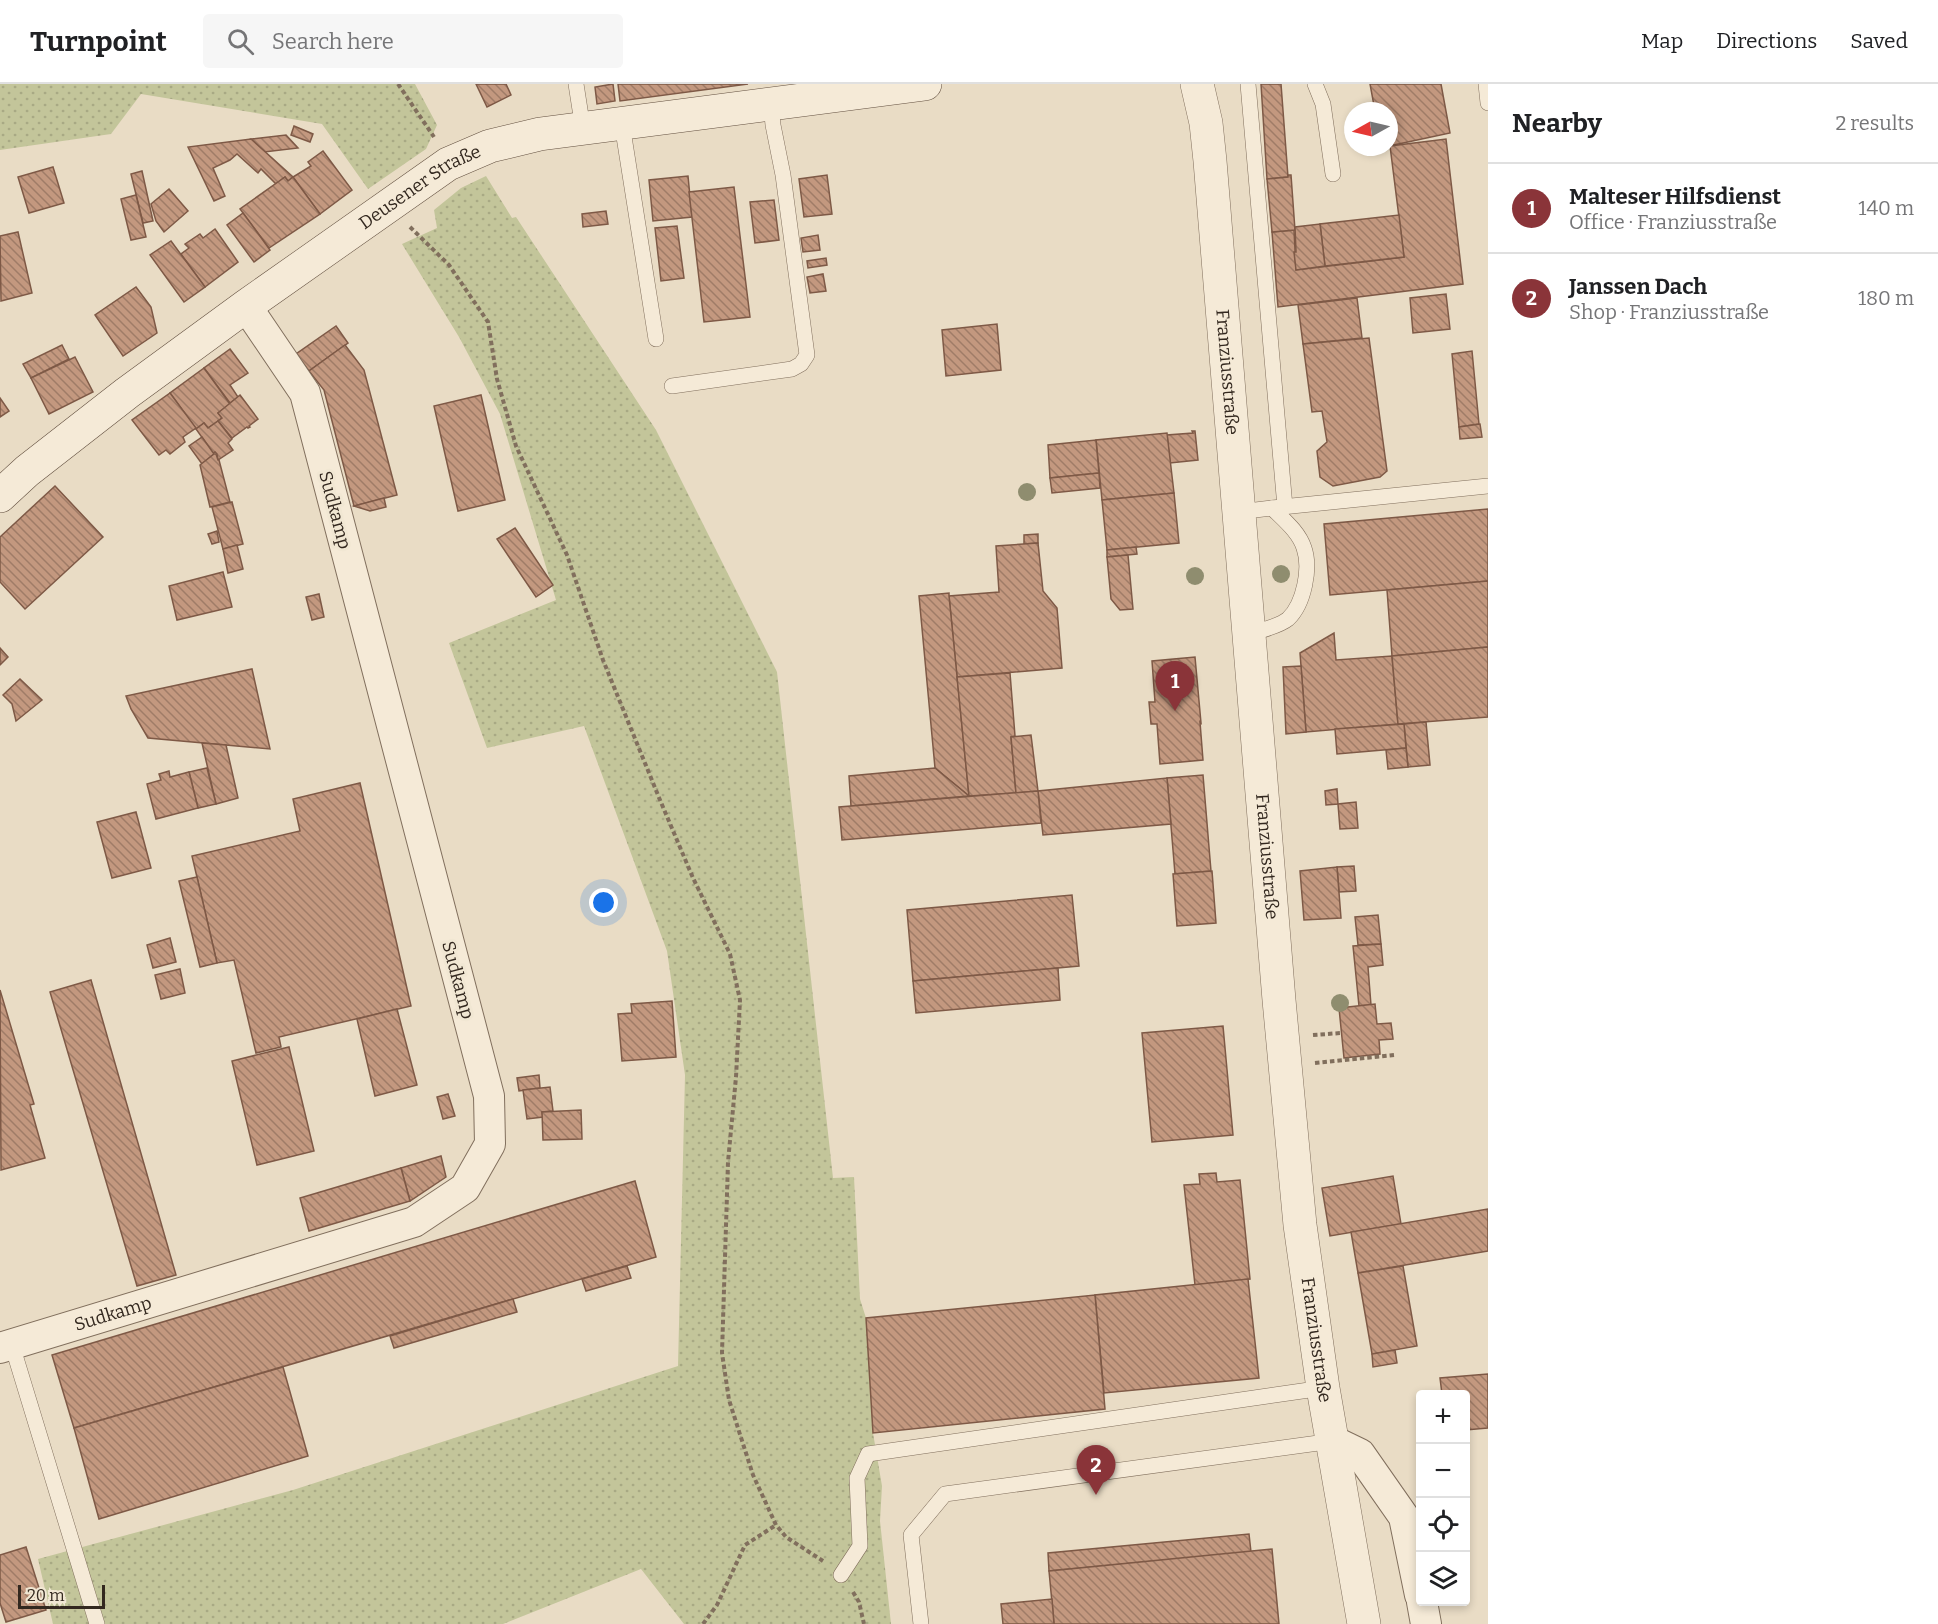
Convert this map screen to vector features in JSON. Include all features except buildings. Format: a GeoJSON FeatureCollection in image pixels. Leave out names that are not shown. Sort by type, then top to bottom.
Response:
{"type":"FeatureCollection","features":[{"type":"Feature","properties":{"kind":"street","name":"Deusener Straße"},"geometry":{"type":"LineString","coordinates":[[0,496],[27,471],[82,428],[246,306],[448,164],[477,151],[516,139],[583,129],[926,84]]}},
{"type":"Feature","properties":{"kind":"street","name":"Franziusstraße"},"geometry":{"type":"LineString","coordinates":[[1197,84],[1206,123],[1210,161],[1292,1153],[1302,1247],[1323,1388],[1364,1624]]}},
{"type":"Feature","properties":{"kind":"street","name":"Sudkamp"},"geometry":{"type":"LineString","coordinates":[[6,1347],[414,1222],[465,1188],[490,1144],[489,1096],[305,393],[246,306]]}},
{"type":"Feature","properties":{"kind":"street"},"geometry":{"type":"LineString","coordinates":[[1333,1441],[1360,1454],[1404,1516],[1416,1575]]}},
{"type":"Feature","properties":{"kind":"street"},"geometry":{"type":"LineString","coordinates":[[1423,1606],[1426,1624]]}},
{"type":"Feature","properties":{"kind":"lane"},"geometry":{"type":"LineString","coordinates":[[576,84],[583,129]]}},
{"type":"Feature","properties":{"kind":"lane"},"geometry":{"type":"LineString","coordinates":[[1248,84],[1278,507],[1304,548],[1307,573],[1303,595],[1289,618],[1249,634]]}},
{"type":"Feature","properties":{"kind":"lane"},"geometry":{"type":"LineString","coordinates":[[1315,84],[1323,104],[1333,174]]}},
{"type":"Feature","properties":{"kind":"lane"},"geometry":{"type":"LineString","coordinates":[[1486,84],[1488,103]]}},
{"type":"Feature","properties":{"kind":"lane"},"geometry":{"type":"LineString","coordinates":[[672,386],[792,369],[801,364],[807,355],[771,104]]}},
{"type":"Feature","properties":{"kind":"lane"},"geometry":{"type":"LineString","coordinates":[[622,124],[656,339]]}},
{"type":"Feature","properties":{"kind":"lane"},"geometry":{"type":"LineString","coordinates":[[1239,512],[1488,486]]}},
{"type":"Feature","properties":{"kind":"lane"},"geometry":{"type":"LineString","coordinates":[[6,1347],[97,1624]]}},
{"type":"Feature","properties":{"kind":"lane"},"geometry":{"type":"LineString","coordinates":[[841,1575],[860,1546],[857,1478],[868,1454],[1323,1388]]}},
{"type":"Feature","properties":{"kind":"lane"},"geometry":{"type":"LineString","coordinates":[[921,1624],[911,1535],[945,1494],[1333,1441]]}},
{"type":"Feature","properties":{"kind":"path"},"geometry":{"type":"LineString","coordinates":[[398,84],[429,128],[448,164]]}},
{"type":"Feature","properties":{"kind":"path"},"geometry":{"type":"LineString","coordinates":[[390,203],[403,220],[449,265],[488,322],[497,379],[516,446],[567,555],[603,660],[660,800],[693,878],[730,954],[740,1000],[728,1173],[722,1353],[732,1411],[753,1475],[776,1525],[786,1537],[841,1575],[859,1602],[864,1624]]}},
{"type":"Feature","properties":{"kind":"path"},"geometry":{"type":"LineString","coordinates":[[1336,1061],[1394,1055]]}},
{"type":"Feature","properties":{"kind":"path"},"geometry":{"type":"LineString","coordinates":[[703,1624],[717,1605],[745,1545],[776,1525]]}},
{"type":"Feature","properties":{"kind":"green space"},"geometry":{"type":"Polygon","coordinates":[[[0,84],[415,84],[437,125],[426,149],[368,189],[322,124],[141,94],[111,134],[0,150],[0,84]]]}},
{"type":"Feature","properties":{"kind":"green space"},"geometry":{"type":"Polygon","coordinates":[[[486,176],[512,218],[516,217],[656,430],[777,672],[833,1178],[854,1177],[860,1299],[866,1318],[873,1433],[882,1486],[880,1521],[891,1624],[684,1624],[641,1569],[503,1624],[53,1624],[38,1559],[293,1490],[678,1366],[685,1075],[667,951],[584,726],[487,748],[449,643],[556,600],[500,414],[459,337],[402,244],[437,228],[434,210],[461,188],[486,176]]]}},
{"type":"Feature","properties":{"kind":"place","name":"Malteser Hilfsdienst"},"geometry":{"type":"Point","coordinates":[1175,711]}},
{"type":"Feature","properties":{"kind":"place","name":"Janssen Dach"},"geometry":{"type":"Point","coordinates":[1096,1495]}}]}
